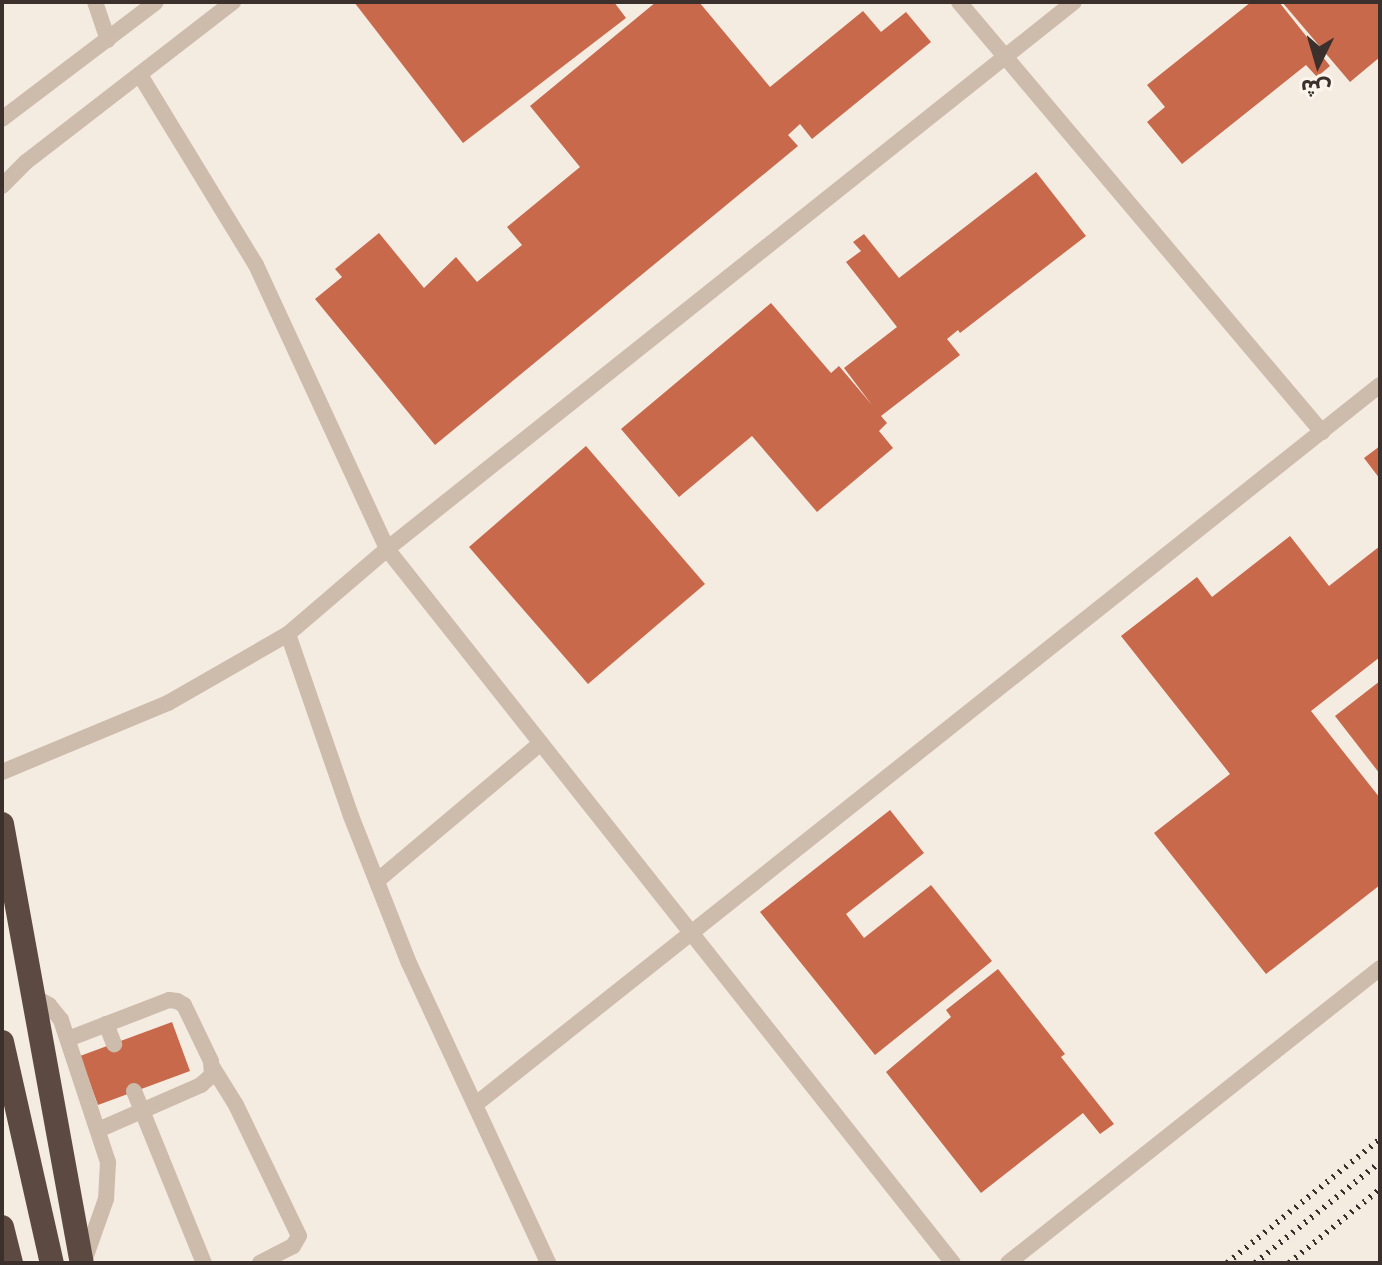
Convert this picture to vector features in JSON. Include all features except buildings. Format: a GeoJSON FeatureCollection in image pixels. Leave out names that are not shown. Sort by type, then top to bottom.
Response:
{"type":"FeatureCollection","features":[{"type":"Feature","properties":{"kind":"highway"},"geometry":{"type":"LineString","coordinates":[[2,824],[31,995],[83,1263]]}},
{"type":"Feature","properties":{"kind":"highway"},"geometry":{"type":"LineString","coordinates":[[2,1042],[52,1263]]}},
{"type":"Feature","properties":{"kind":"highway"},"geometry":{"type":"LineString","coordinates":[[2,1227],[11,1263]]}},
{"type":"Feature","properties":{"kind":"lane"},"geometry":{"type":"LineString","coordinates":[[95,2],[108,40]]}},
{"type":"Feature","properties":{"kind":"lane"},"geometry":{"type":"LineString","coordinates":[[2,119],[156,2]]}},
{"type":"Feature","properties":{"kind":"lane"},"geometry":{"type":"LineString","coordinates":[[2,186],[26,162],[233,2]]}},
{"type":"Feature","properties":{"kind":"lane"},"geometry":{"type":"LineString","coordinates":[[959,2],[1322,432]]}},
{"type":"Feature","properties":{"kind":"lane"},"geometry":{"type":"LineString","coordinates":[[2,772],[168,703],[288,634],[387,549],[1074,2]]}},
{"type":"Feature","properties":{"kind":"lane"},"geometry":{"type":"LineString","coordinates":[[140,75],[256,265],[387,549],[953,1263]]}},
{"type":"Feature","properties":{"kind":"lane"},"geometry":{"type":"LineString","coordinates":[[476,1104],[1380,385]]}},
{"type":"Feature","properties":{"kind":"lane"},"geometry":{"type":"LineString","coordinates":[[288,634],[409,963],[548,1263]]}},
{"type":"Feature","properties":{"kind":"lane"},"geometry":{"type":"LineString","coordinates":[[377,881],[541,743]]}},
{"type":"Feature","properties":{"kind":"lane"},"geometry":{"type":"LineString","coordinates":[[1008,1263],[1380,968]]}},
{"type":"Feature","properties":{"kind":"lane"},"geometry":{"type":"LineString","coordinates":[[31,995],[55,1012],[68,1039],[98,1130],[109,1179],[106,1199],[83,1263]]}},
{"type":"Feature","properties":{"kind":"lane"},"geometry":{"type":"LineString","coordinates":[[68,1039],[169,1000],[184,1005],[299,1236],[293,1246],[260,1263]]}},
{"type":"Feature","properties":{"kind":"lane"},"geometry":{"type":"LineString","coordinates":[[106,1024],[114,1044]]}},
{"type":"Feature","properties":{"kind":"lane"},"geometry":{"type":"LineString","coordinates":[[98,1130],[207,1081],[213,1068]]}},
{"type":"Feature","properties":{"kind":"lane"},"geometry":{"type":"LineString","coordinates":[[134,1091],[204,1263]]}},
{"type":"Feature","properties":{"kind":"railway"},"geometry":{"type":"LineString","coordinates":[[1227,1263],[1380,1139]]}},
{"type":"Feature","properties":{"kind":"railway"},"geometry":{"type":"LineString","coordinates":[[1255,1263],[1380,1162]]}},
{"type":"Feature","properties":{"kind":"railway"},"geometry":{"type":"LineString","coordinates":[[1289,1263],[1380,1189]]}}]}
